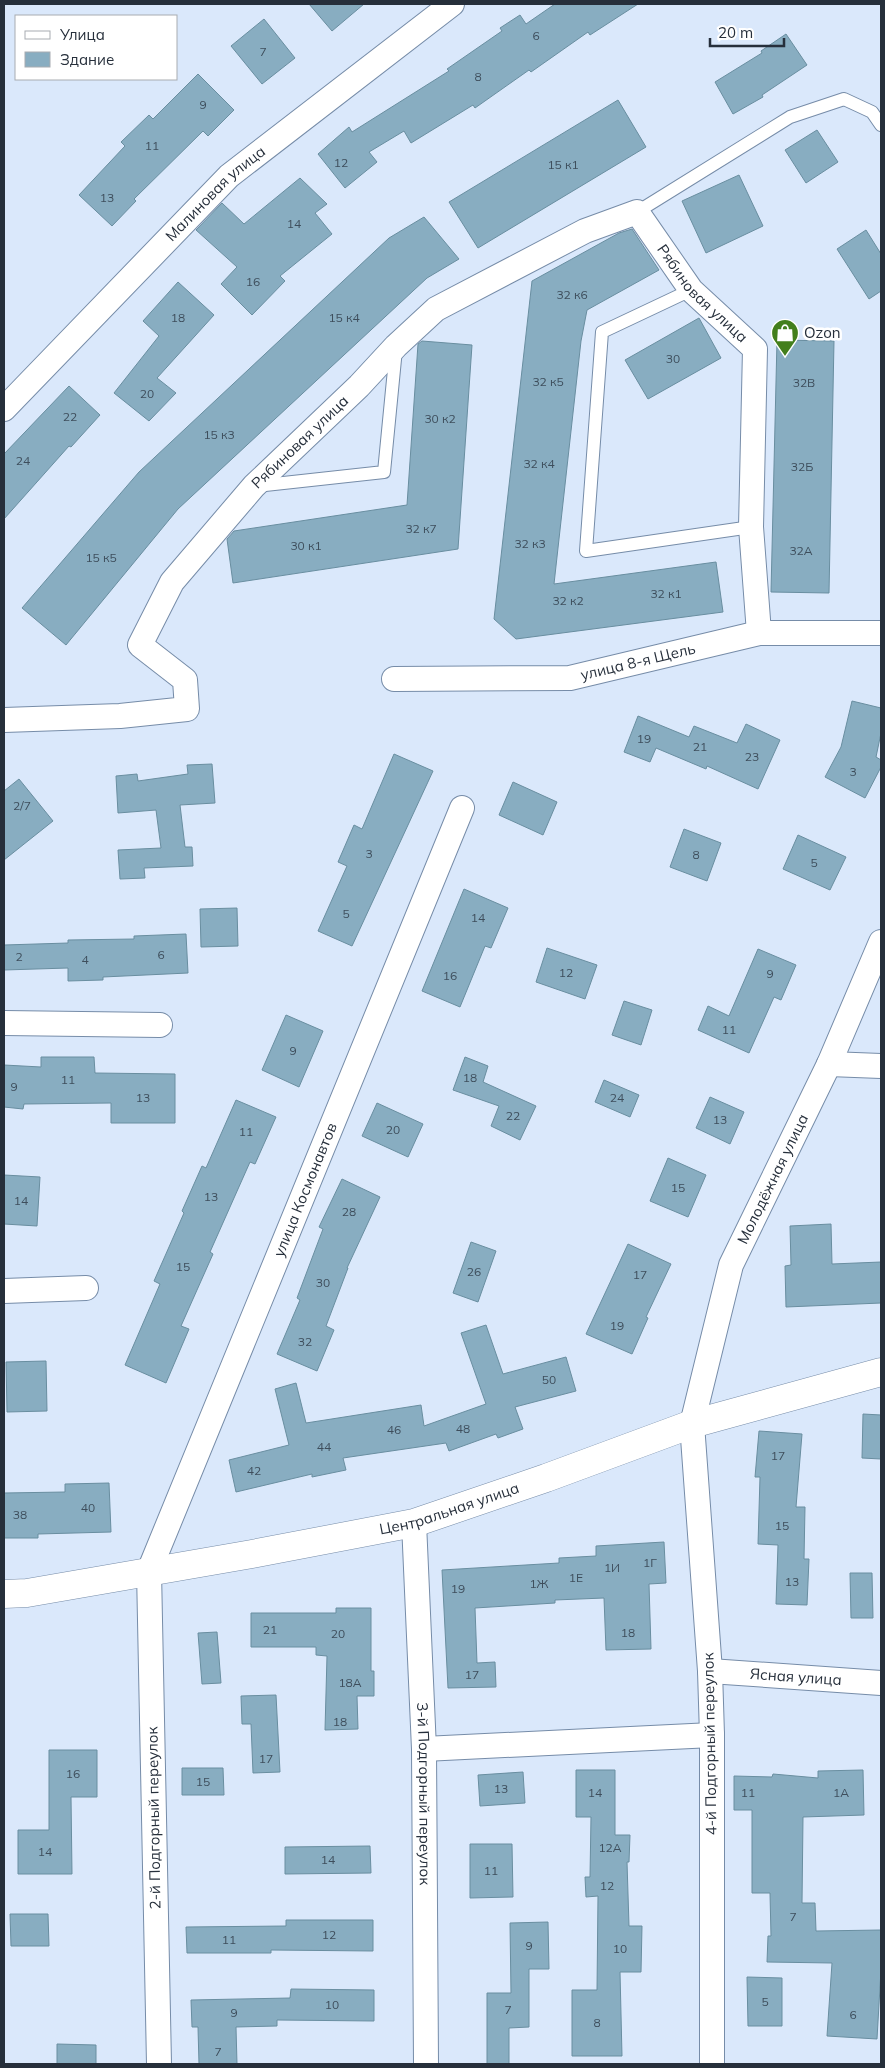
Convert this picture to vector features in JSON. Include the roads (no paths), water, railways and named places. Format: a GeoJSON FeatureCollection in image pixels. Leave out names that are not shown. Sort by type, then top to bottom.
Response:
{"type":"FeatureCollection","features":[{"type":"Feature","properties":{"kind":"street","name":"Малиновая улица"},"geometry":{"type":"LineString","coordinates":[[4,409],[229,176],[452,4]]}},
{"type":"Feature","properties":{"kind":"street","name":"Рябиновая улица"},"geometry":{"type":"LineString","coordinates":[[4,720],[120,716],[187,709],[185,680],[140,645],[172,582],[254,486],[359,386],[396,346],[436,309],[585,231],[637,212],[691,290],[755,349],[751,527],[759,633]]}},
{"type":"Feature","properties":{"kind":"street","name":"улица 8-я Щель"},"geometry":{"type":"LineString","coordinates":[[394,679],[570,678],[759,633],[881,633]]}},
{"type":"Feature","properties":{"kind":"street","name":"улица Космонавтов"},"geometry":{"type":"LineString","coordinates":[[149,1571],[462,808]]}},
{"type":"Feature","properties":{"kind":"street","name":"Молодёжная улица"},"geometry":{"type":"LineString","coordinates":[[692,1424],[731,1265],[829,1064],[881,942]]}},
{"type":"Feature","properties":{"kind":"street"},"geometry":{"type":"LineString","coordinates":[[4,1023],[160,1025]]}},
{"type":"Feature","properties":{"kind":"street"},"geometry":{"type":"LineString","coordinates":[[829,1064],[881,1066]]}},
{"type":"Feature","properties":{"kind":"street"},"geometry":{"type":"LineString","coordinates":[[4,1291],[86,1288]]}},
{"type":"Feature","properties":{"kind":"street","name":"Центральная улица"},"geometry":{"type":"LineString","coordinates":[[4,1594],[27,1593],[252,1554],[414,1523],[546,1478],[692,1424],[881,1372]]}},
{"type":"Feature","properties":{"kind":"street","name":"4-й Подгорный переулок"},"geometry":{"type":"LineString","coordinates":[[692,1424],[710,1671],[712,1735],[712,2064]]}},
{"type":"Feature","properties":{"kind":"street","name":"3-й Подгорный переулок"},"geometry":{"type":"LineString","coordinates":[[414,1523],[424,1749],[426,2064]]}},
{"type":"Feature","properties":{"kind":"street","name":"2-й Подгорный переулок"},"geometry":{"type":"LineString","coordinates":[[149,1571],[159,2064]]}},
{"type":"Feature","properties":{"kind":"street","name":"Ясная улица"},"geometry":{"type":"LineString","coordinates":[[710,1671],[881,1683]]}},
{"type":"Feature","properties":{"kind":"street"},"geometry":{"type":"LineString","coordinates":[[424,1749],[712,1735]]}},
{"type":"Feature","properties":{"kind":"lane","name":"Рябиновая улица"},"geometry":{"type":"LineString","coordinates":[[637,212],[790,117],[844,99],[872,112],[881,125]]}},
{"type":"Feature","properties":{"kind":"lane"},"geometry":{"type":"LineString","coordinates":[[691,290],[602,332],[586,551],[751,527]]}},
{"type":"Feature","properties":{"kind":"lane"},"geometry":{"type":"LineString","coordinates":[[254,486],[384,472],[396,346]]}},
{"type":"Feature","properties":{"kind":"place","name":"Ozon"},"geometry":{"type":"Point","coordinates":[785,357]}}]}
